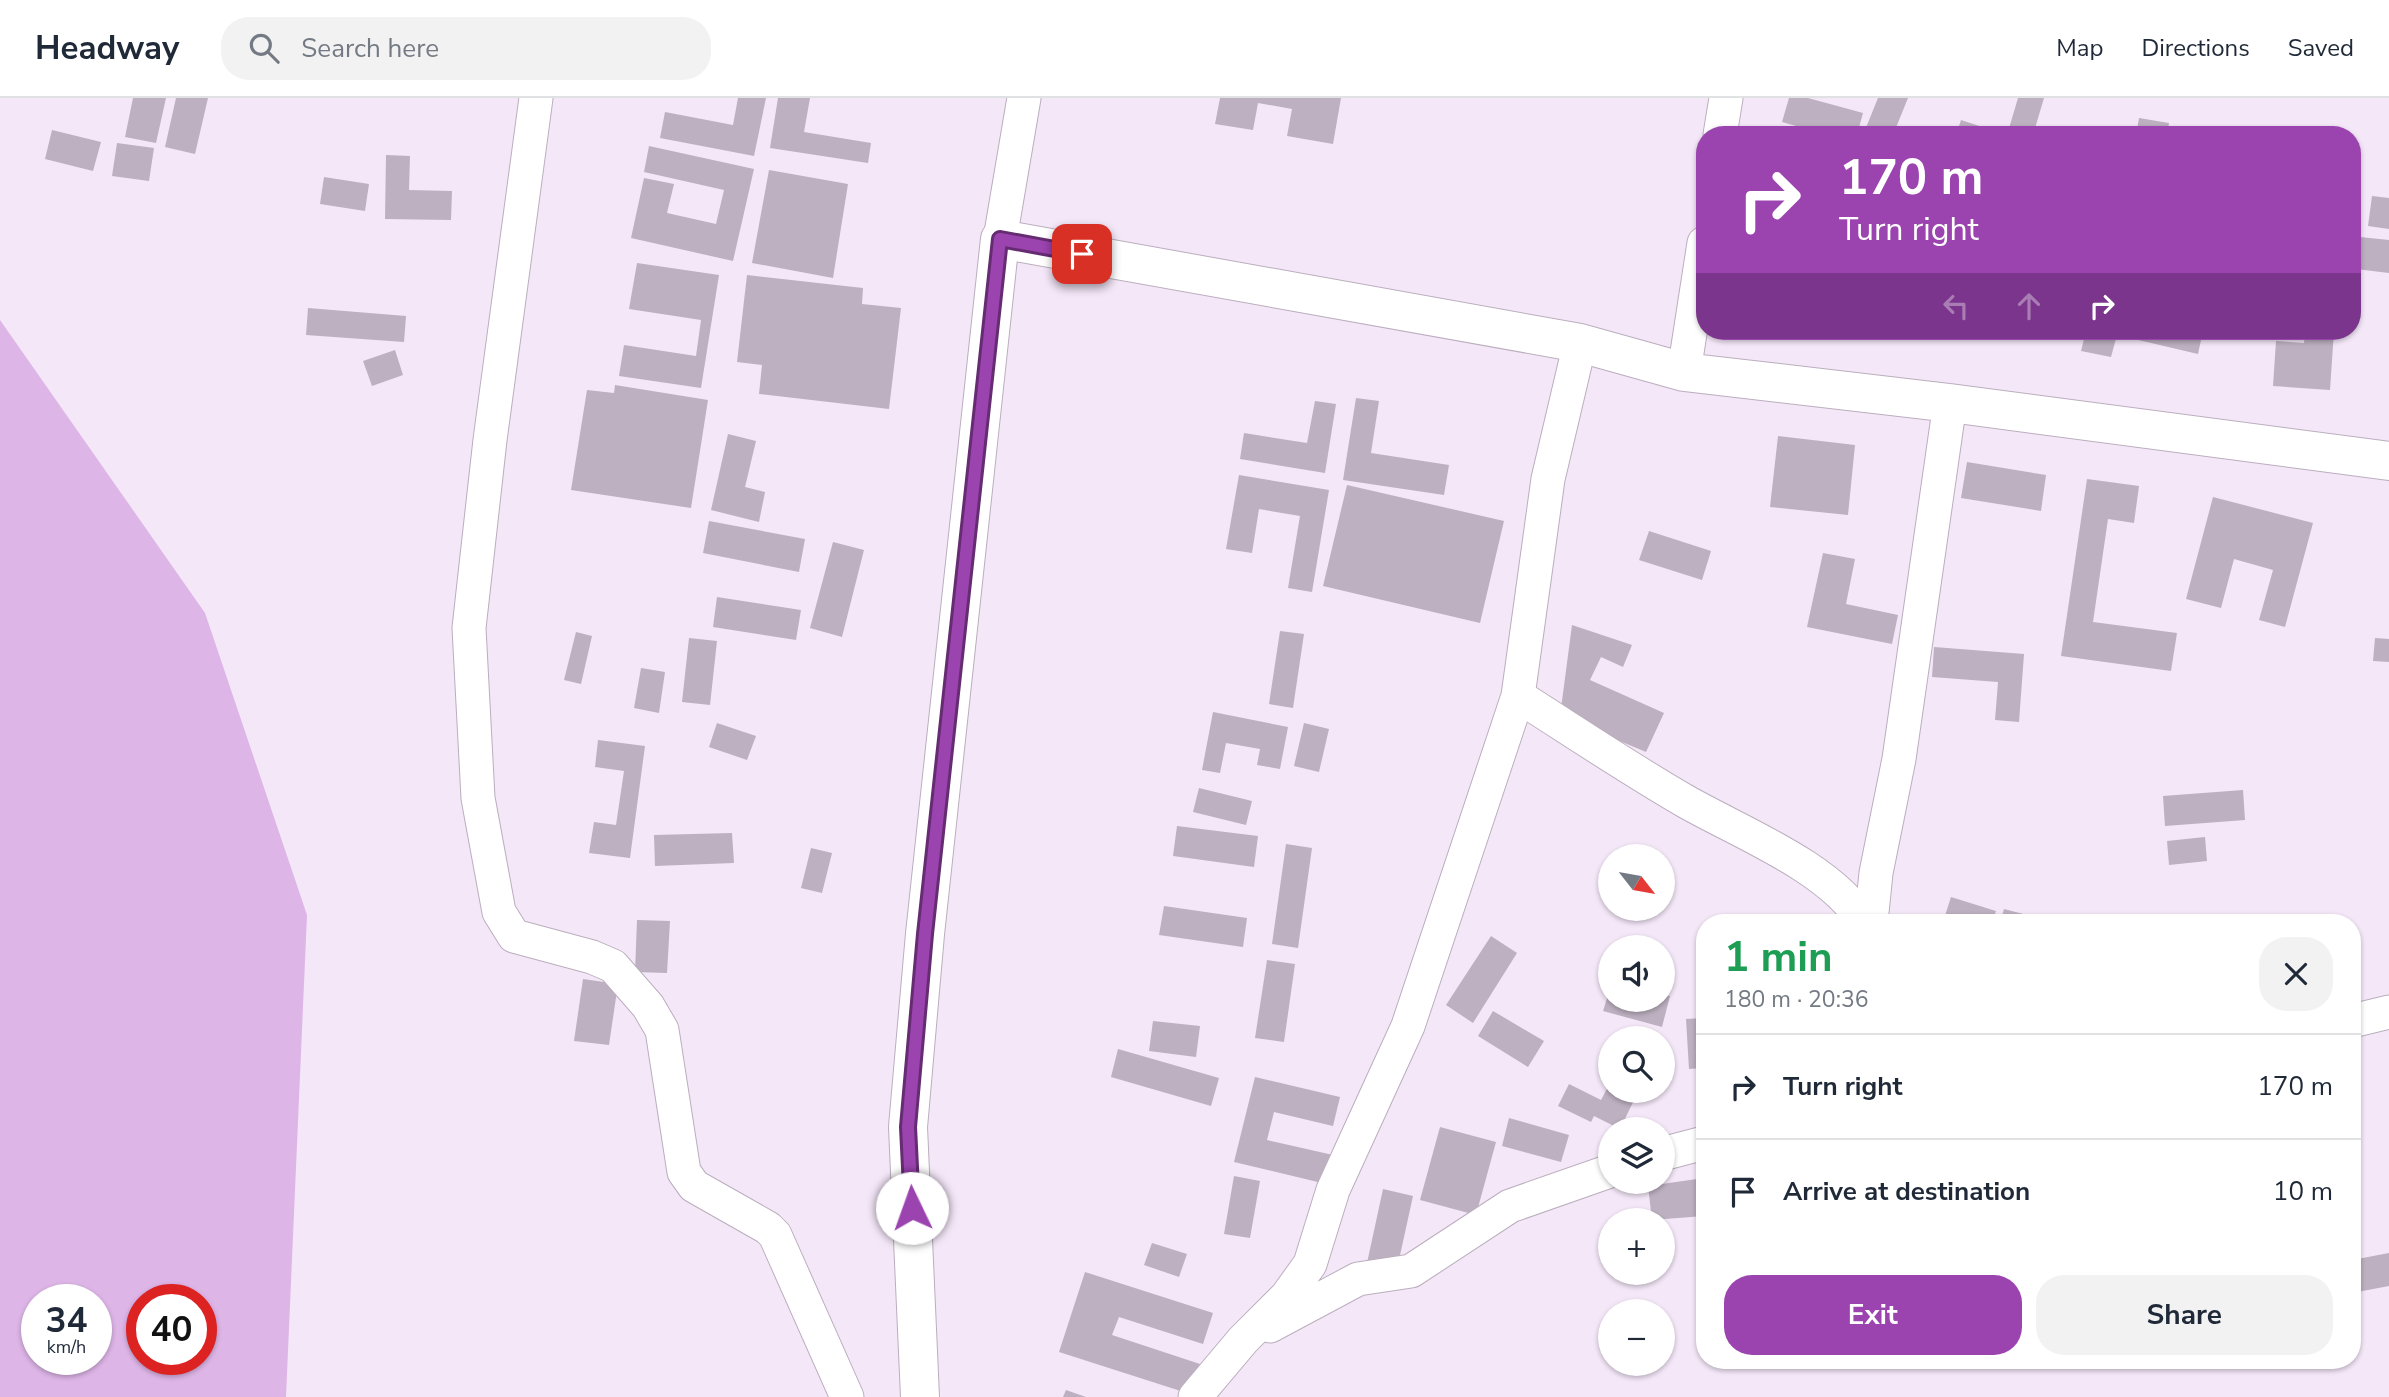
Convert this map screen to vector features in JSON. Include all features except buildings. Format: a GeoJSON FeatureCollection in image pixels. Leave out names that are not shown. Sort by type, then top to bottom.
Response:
{"type":"FeatureCollection","features":[{"type":"Feature","properties":{"kind":"street"},"geometry":{"type":"LineString","coordinates":[[536,98],[490,440],[469,628],[478,798],[499,912],[514,936],[592,957],[612,966],[657,1018],[662,1030],[684,1172],[694,1186],[768,1228],[775,1235],[847,1397]]}},
{"type":"Feature","properties":{"kind":"street"},"geometry":{"type":"LineString","coordinates":[[920,1397],[908,1127],[925,934],[1000,239],[1024,98]]}},
{"type":"Feature","properties":{"kind":"street"},"geometry":{"type":"LineString","coordinates":[[1721,126],[1726,98]]}},
{"type":"Feature","properties":{"kind":"street"},"geometry":{"type":"LineString","coordinates":[[1000,239],[1580,343],[1684,372],[1950,403],[2389,461]]}},
{"type":"Feature","properties":{"kind":"street"},"geometry":{"type":"LineString","coordinates":[[1684,372],[1696,295]]}},
{"type":"Feature","properties":{"kind":"street"},"geometry":{"type":"LineString","coordinates":[[1195,1397],[1243,1340],[1287,1296],[1310,1264],[1333,1190],[1408,1026],[1518,696],[1548,479],[1580,343]]}},
{"type":"Feature","properties":{"kind":"street"},"geometry":{"type":"LineString","coordinates":[[1872,914],[1876,873],[1899,759],[1950,403]]}},
{"type":"Feature","properties":{"kind":"street"},"geometry":{"type":"LineString","coordinates":[[1518,696],[1685,800],[1758,840],[1815,876],[1855,907],[1859,914]]}},
{"type":"Feature","properties":{"kind":"street"},"geometry":{"type":"LineString","coordinates":[[2361,1019],[2389,1012]]}},
{"type":"Feature","properties":{"kind":"street"},"geometry":{"type":"LineString","coordinates":[[1675,1151],[1696,1145]]}},
{"type":"Feature","properties":{"kind":"street"},"geometry":{"type":"LineString","coordinates":[[1243,1340],[1359,1279],[1410,1271],[1510,1206],[1598,1175]]}},
{"type":"Feature","properties":{"kind":"shaded area"},"geometry":{"type":"Polygon","coordinates":[[[0,320],[205,613],[307,915],[286,1397],[0,1397],[0,320]]]}},
{"type":"Feature","properties":{"kind":"route"},"geometry":{"type":"LineString","coordinates":[[912,1208],[908,1127],[925,934],[1000,239],[1082,254]]}}]}
